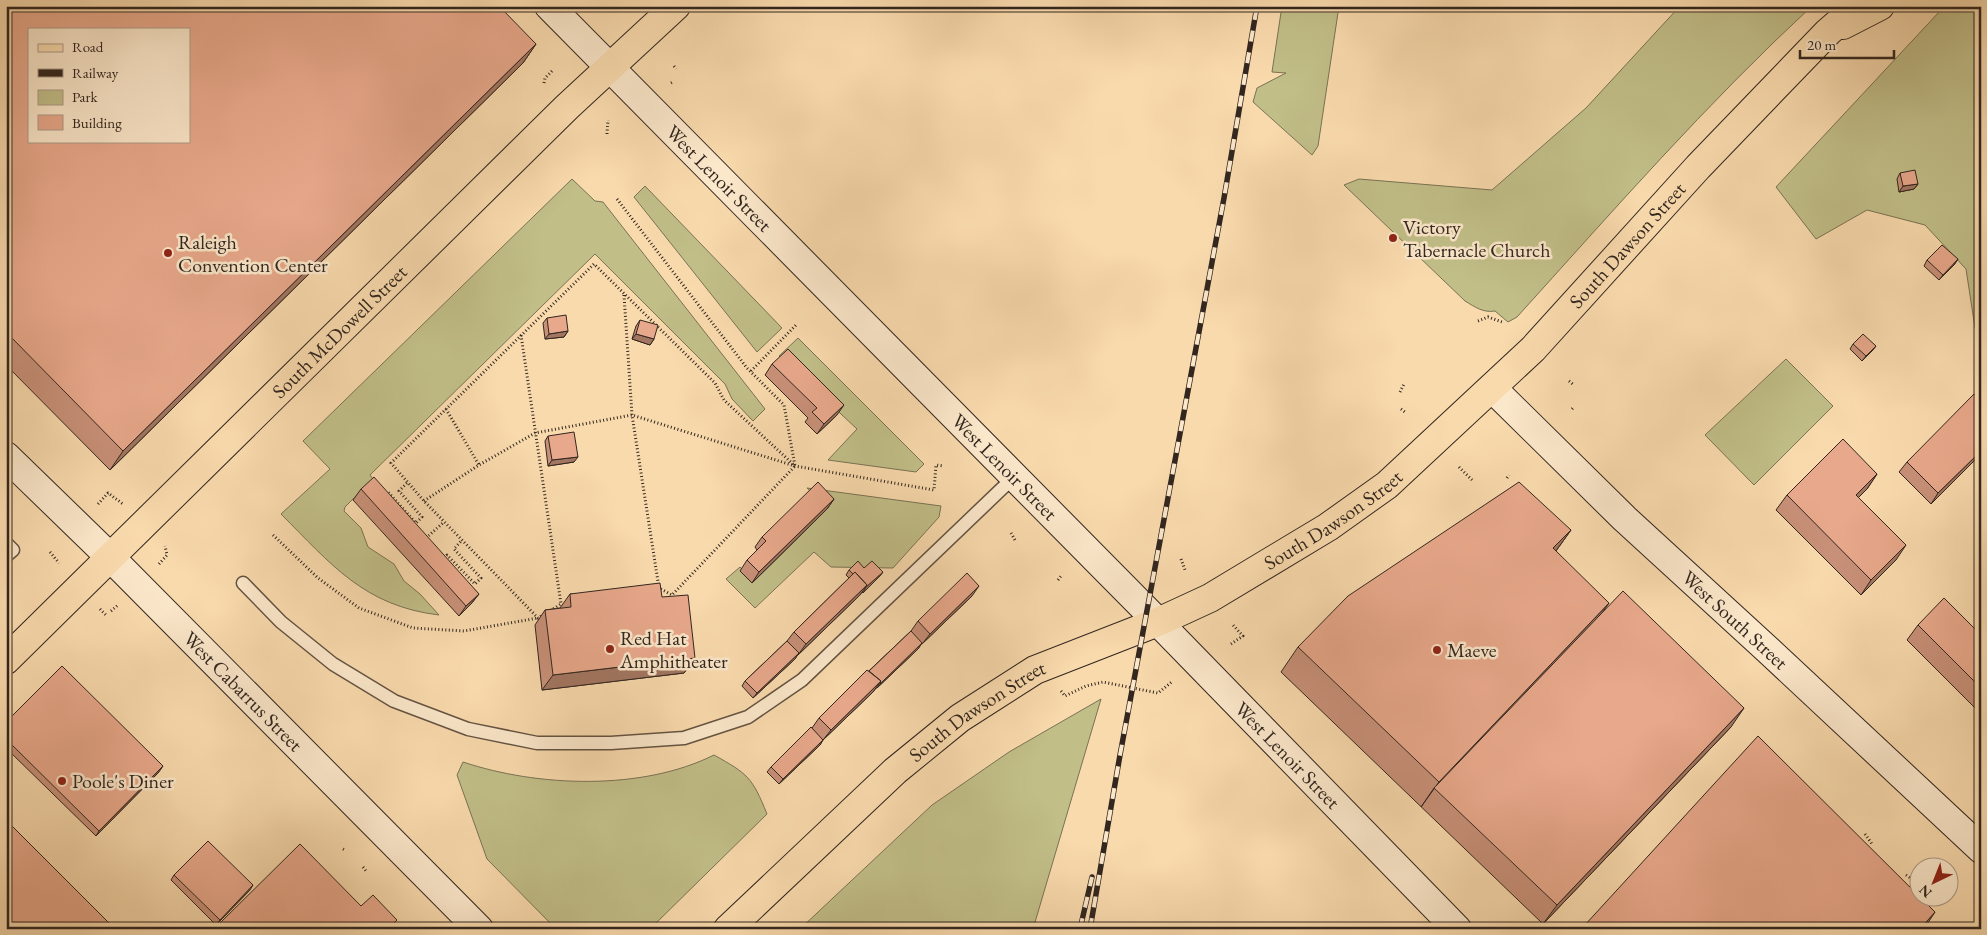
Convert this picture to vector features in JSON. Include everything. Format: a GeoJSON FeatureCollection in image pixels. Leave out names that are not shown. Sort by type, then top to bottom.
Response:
{"type":"FeatureCollection","features":[{"type":"Feature","properties":{"kind":"main road","name":"South McDowell Street"},"geometry":{"type":"LineString","coordinates":[[6,660],[609,68],[676,6]]}},
{"type":"Feature","properties":{"kind":"main road","name":"South Dawson Street"},"geometry":{"type":"LineString","coordinates":[[728,929],[895,771],[960,718],[1034,670],[1158,622],[1210,598],[1328,527],[1387,485],[1492,388],[1550,331],[1698,166],[1828,32],[1858,6]]}},
{"type":"Feature","properties":{"kind":"main road"},"geometry":{"type":"LineString","coordinates":[[1828,32],[1880,6]]}},
{"type":"Feature","properties":{"kind":"street","name":"West Lenoir Street"},"geometry":{"type":"LineString","coordinates":[[549,6],[1158,622],[1457,929]]}},
{"type":"Feature","properties":{"kind":"street","name":"West South Street"},"geometry":{"type":"LineString","coordinates":[[1492,388],[1625,519],[1981,849]]}},
{"type":"Feature","properties":{"kind":"street","name":"West Cabarrus Street"},"geometry":{"type":"LineString","coordinates":[[6,456],[111,558],[479,929]]}},
{"type":"Feature","properties":{"kind":"lane"},"geometry":{"type":"LineString","coordinates":[[243,583],[281,622],[333,664],[394,701],[468,729],[537,743],[611,743],[684,738],[748,717],[802,680],[1014,477]]}},
{"type":"Feature","properties":{"kind":"lane"},"geometry":{"type":"LineString","coordinates":[[6,543],[13,550],[6,556]]}},
{"type":"Feature","properties":{"kind":"path"},"geometry":{"type":"LineString","coordinates":[[544,83],[545,78],[553,70]]}},
{"type":"Feature","properties":{"kind":"path"},"geometry":{"type":"LineString","coordinates":[[607,134],[608,120]]}},
{"type":"Feature","properties":{"kind":"path"},"geometry":{"type":"LineString","coordinates":[[617,199],[751,371],[784,405],[795,466]]}},
{"type":"Feature","properties":{"kind":"path"},"geometry":{"type":"LineString","coordinates":[[538,618],[424,501],[391,463],[594,264],[715,383],[724,400],[795,466]]}},
{"type":"Feature","properties":{"kind":"path"},"geometry":{"type":"LineString","coordinates":[[624,295],[632,415],[659,588],[672,595],[795,466]]}},
{"type":"Feature","properties":{"kind":"path"},"geometry":{"type":"LineString","coordinates":[[1478,321],[1488,317],[1502,322]]}},
{"type":"Feature","properties":{"kind":"path"},"geometry":{"type":"LineString","coordinates":[[751,371],[796,325]]}},
{"type":"Feature","properties":{"kind":"path"},"geometry":{"type":"LineString","coordinates":[[273,535],[318,578],[359,608],[413,628],[464,631],[538,618],[561,604],[522,335]]}},
{"type":"Feature","properties":{"kind":"path"},"geometry":{"type":"LineString","coordinates":[[1569,381],[1574,385]]}},
{"type":"Feature","properties":{"kind":"path"},"geometry":{"type":"LineString","coordinates":[[1400,392],[1404,384]]}},
{"type":"Feature","properties":{"kind":"path"},"geometry":{"type":"LineString","coordinates":[[446,409],[479,464]]}},
{"type":"Feature","properties":{"kind":"path"},"geometry":{"type":"LineString","coordinates":[[1401,409],[1405,412]]}},
{"type":"Feature","properties":{"kind":"path"},"geometry":{"type":"LineString","coordinates":[[424,501],[479,464],[535,433],[632,415],[795,466],[934,490],[936,465],[944,466]]}},
{"type":"Feature","properties":{"kind":"path"},"geometry":{"type":"LineString","coordinates":[[1459,467],[1472,480]]}},
{"type":"Feature","properties":{"kind":"path"},"geometry":{"type":"LineString","coordinates":[[382,497],[388,492],[416,523],[422,517],[398,491],[408,482]]}},
{"type":"Feature","properties":{"kind":"path"},"geometry":{"type":"LineString","coordinates":[[94,508],[108,493],[124,506]]}},
{"type":"Feature","properties":{"kind":"path"},"geometry":{"type":"LineString","coordinates":[[422,542],[444,522]]}},
{"type":"Feature","properties":{"kind":"path"},"geometry":{"type":"LineString","coordinates":[[1011,533],[1015,540]]}},
{"type":"Feature","properties":{"kind":"path"},"geometry":{"type":"LineString","coordinates":[[440,562],[447,555],[474,584],[481,578],[454,549],[462,540]]}},
{"type":"Feature","properties":{"kind":"path"},"geometry":{"type":"LineString","coordinates":[[165,544],[167,555]]}},
{"type":"Feature","properties":{"kind":"path"},"geometry":{"type":"LineString","coordinates":[[50,552],[58,563]]}},
{"type":"Feature","properties":{"kind":"path"},"geometry":{"type":"LineString","coordinates":[[1181,559],[1185,570]]}},
{"type":"Feature","properties":{"kind":"path"},"geometry":{"type":"LineString","coordinates":[[1058,580],[1061,576]]}},
{"type":"Feature","properties":{"kind":"path"},"geometry":{"type":"LineString","coordinates":[[100,609],[107,616]]}},
{"type":"Feature","properties":{"kind":"path"},"geometry":{"type":"LineString","coordinates":[[1231,644],[1243,636],[1232,624]]}},
{"type":"Feature","properties":{"kind":"path"},"geometry":{"type":"LineString","coordinates":[[1065,696],[1086,686],[1103,682],[1158,694],[1173,681]]}},
{"type":"Feature","properties":{"kind":"path"},"geometry":{"type":"LineString","coordinates":[[1865,834],[1872,844]]}},
{"type":"Feature","properties":{"kind":"path"},"geometry":{"type":"LineString","coordinates":[[363,867],[366,870]]}},
{"type":"Feature","properties":{"kind":"path"},"geometry":{"type":"LineString","coordinates":[[1906,875],[1910,878]]}},
{"type":"Feature","properties":{"kind":"path"},"geometry":{"type":"LineString","coordinates":[[1957,929],[1962,924]]}},
{"type":"Feature","properties":{"kind":"green space"},"geometry":{"type":"Polygon","coordinates":[[[1282,6],[1339,6],[1318,146],[1312,155],[1253,102],[1257,88],[1286,73],[1272,72],[1282,6]]]}},
{"type":"Feature","properties":{"kind":"green space"},"geometry":{"type":"Polygon","coordinates":[[[1680,6],[1812,6],[1698,119],[1517,317],[1508,322],[1495,311],[1483,310],[1465,301],[1344,185],[1359,179],[1492,190],[1586,108],[1680,6]]]}},
{"type":"Feature","properties":{"kind":"green space"},"geometry":{"type":"Polygon","coordinates":[[[1952,6],[1981,6],[1981,326],[1975,328],[1966,269],[1925,225],[1867,210],[1816,239],[1776,187],[1940,11],[1952,6]]]}},
{"type":"Feature","properties":{"kind":"green space"},"geometry":{"type":"Polygon","coordinates":[[[572,179],[595,201],[603,202],[765,409],[753,421],[732,399],[725,384],[595,254],[370,475],[373,479],[345,507],[344,511],[361,528],[368,547],[394,564],[404,581],[420,594],[439,615],[413,610],[390,602],[369,592],[333,566],[281,514],[330,469],[303,441],[572,179]]]}},
{"type":"Feature","properties":{"kind":"green space"},"geometry":{"type":"Polygon","coordinates":[[[645,186],[782,328],[757,352],[634,197],[645,186]]]}},
{"type":"Feature","properties":{"kind":"green space"},"geometry":{"type":"Polygon","coordinates":[[[798,338],[924,464],[916,472],[828,460],[857,429],[779,356],[798,338]]]}},
{"type":"Feature","properties":{"kind":"green space"},"geometry":{"type":"Polygon","coordinates":[[[1786,359],[1833,406],[1754,485],[1705,435],[1786,359]]]}},
{"type":"Feature","properties":{"kind":"green space"},"geometry":{"type":"Polygon","coordinates":[[[807,488],[941,506],[939,517],[893,568],[831,567],[814,552],[755,608],[726,579],[740,567],[754,581],[828,508],[807,488]]]}},
{"type":"Feature","properties":{"kind":"green space"},"geometry":{"type":"Polygon","coordinates":[[[1101,699],[1033,929],[800,929],[932,805],[1009,752],[1101,699]]]}},
{"type":"Feature","properties":{"kind":"green space"},"geometry":{"type":"Polygon","coordinates":[[[714,755],[735,767],[748,778],[753,784],[767,814],[650,929],[556,929],[487,859],[457,775],[463,762],[524,777],[556,780],[623,780],[655,775],[686,767],[714,755]]]}},
{"type":"Feature","properties":{"kind":"building","name":"Raleigh Convention Center"},"geometry":{"type":"Polygon","coordinates":[[[6,6],[499,6],[536,44],[123,451],[6,332],[6,6]]]}},
{"type":"Feature","properties":{"kind":"building"},"geometry":{"type":"Polygon","coordinates":[[[1915,170],[1918,184],[1903,186],[1900,173],[1915,170]]]}},
{"type":"Feature","properties":{"kind":"building"},"geometry":{"type":"Polygon","coordinates":[[[1942,245],[1958,259],[1943,275],[1927,260],[1942,245]]]}},
{"type":"Feature","properties":{"kind":"building"},"geometry":{"type":"Polygon","coordinates":[[[566,315],[568,331],[549,334],[547,318],[566,315]]]}},
{"type":"Feature","properties":{"kind":"building"},"geometry":{"type":"Polygon","coordinates":[[[640,320],[658,325],[654,339],[636,334],[640,320]]]}},
{"type":"Feature","properties":{"kind":"building"},"geometry":{"type":"Polygon","coordinates":[[[1863,334],[1876,346],[1866,356],[1853,344],[1863,334]]]}},
{"type":"Feature","properties":{"kind":"building"},"geometry":{"type":"Polygon","coordinates":[[[788,349],[844,405],[824,424],[812,412],[817,408],[772,364],[788,349]]]}},
{"type":"Feature","properties":{"kind":"building"},"geometry":{"type":"Polygon","coordinates":[[[1974,394],[1981,401],[1981,451],[1938,493],[1907,462],[1974,394]]]}},
{"type":"Feature","properties":{"kind":"building"},"geometry":{"type":"Polygon","coordinates":[[[574,432],[578,457],[552,460],[548,436],[574,432]]]}},
{"type":"Feature","properties":{"kind":"building"},"geometry":{"type":"Polygon","coordinates":[[[1843,439],[1877,474],[1856,495],[1906,545],[1871,580],[1787,495],[1843,439]]]}},
{"type":"Feature","properties":{"kind":"building"},"geometry":{"type":"Polygon","coordinates":[[[374,477],[479,594],[466,606],[361,489],[374,477]]]}},
{"type":"Feature","properties":{"kind":"building"},"geometry":{"type":"Polygon","coordinates":[[[818,482],[834,499],[759,572],[747,560],[766,541],[762,537],[818,482]]]}},
{"type":"Feature","properties":{"kind":"building","name":"Maeve"},"geometry":{"type":"Polygon","coordinates":[[[1519,482],[1571,530],[1553,548],[1609,603],[1439,782],[1298,647],[1348,596],[1519,482]]]}},
{"type":"Feature","properties":{"kind":"building"},"geometry":{"type":"Polygon","coordinates":[[[858,561],[864,568],[872,561],[883,572],[866,587],[867,585],[855,572],[853,574],[849,570],[858,561]]]}},
{"type":"Feature","properties":{"kind":"building"},"geometry":{"type":"Polygon","coordinates":[[[855,572],[867,585],[806,644],[794,632],[855,572]]]}},
{"type":"Feature","properties":{"kind":"building"},"geometry":{"type":"Polygon","coordinates":[[[967,573],[979,586],[930,634],[918,621],[967,573]]]}},
{"type":"Feature","properties":{"kind":"building","name":"Red Hat Amphitheater"},"geometry":{"type":"Polygon","coordinates":[[[660,583],[662,597],[688,595],[695,658],[553,675],[545,610],[571,607],[570,594],[660,583]]]}},
{"type":"Feature","properties":{"kind":"building"},"geometry":{"type":"Polygon","coordinates":[[[1623,591],[1744,708],[1557,905],[1434,788],[1623,591]]]}},
{"type":"Feature","properties":{"kind":"building"},"geometry":{"type":"Polygon","coordinates":[[[1944,598],[1981,635],[1981,688],[1918,625],[1944,598]]]}},
{"type":"Feature","properties":{"kind":"building"},"geometry":{"type":"Polygon","coordinates":[[[911,631],[922,643],[881,683],[869,671],[911,631]]]}},
{"type":"Feature","properties":{"kind":"building"},"geometry":{"type":"Polygon","coordinates":[[[787,641],[799,653],[757,693],[745,681],[787,641]]]}},
{"type":"Feature","properties":{"kind":"building"},"geometry":{"type":"Polygon","coordinates":[[[62,666],[163,766],[99,831],[6,739],[6,722],[62,666]]]}},
{"type":"Feature","properties":{"kind":"building"},"geometry":{"type":"Polygon","coordinates":[[[867,670],[881,681],[831,730],[819,718],[867,670]]]}},
{"type":"Feature","properties":{"kind":"building"},"geometry":{"type":"Polygon","coordinates":[[[811,727],[823,740],[783,779],[771,767],[811,727]]]}},
{"type":"Feature","properties":{"kind":"building"},"geometry":{"type":"Polygon","coordinates":[[[1758,736],[1910,887],[1910,908],[1931,908],[1935,912],[1920,929],[1588,929],[1584,926],[1758,736]]]}},
{"type":"Feature","properties":{"kind":"building"},"geometry":{"type":"Polygon","coordinates":[[[6,820],[115,929],[6,929],[6,820]]]}},
{"type":"Feature","properties":{"kind":"building"},"geometry":{"type":"Polygon","coordinates":[[[208,841],[253,885],[220,920],[174,875],[208,841]]]}},
{"type":"Feature","properties":{"kind":"building"},"geometry":{"type":"Polygon","coordinates":[[[300,844],[361,906],[373,895],[397,920],[388,929],[224,929],[219,924],[300,844]]]}},
{"type":"Feature","properties":{"kind":"railway"},"geometry":{"type":"LineString","coordinates":[[1090,929],[1120,755],[1224,198],[1257,6]]}},
{"type":"Feature","properties":{"kind":"railway"},"geometry":{"type":"LineString","coordinates":[[1080,929],[1092,877]]}},
{"type":"Feature","properties":{"kind":"place","name":"Victory Tabernacle Church"},"geometry":{"type":"Point","coordinates":[1393,238]}},
{"type":"Feature","properties":{"kind":"place","name":"Raleigh Convention Center"},"geometry":{"type":"Point","coordinates":[168,253]}},
{"type":"Feature","properties":{"kind":"place","name":"Red Hat Amphitheater"},"geometry":{"type":"Point","coordinates":[610,649]}},
{"type":"Feature","properties":{"kind":"place","name":"Maeve"},"geometry":{"type":"Point","coordinates":[1437,650]}},
{"type":"Feature","properties":{"kind":"place","name":"Poole's Diner"},"geometry":{"type":"Point","coordinates":[62,781]}}]}
